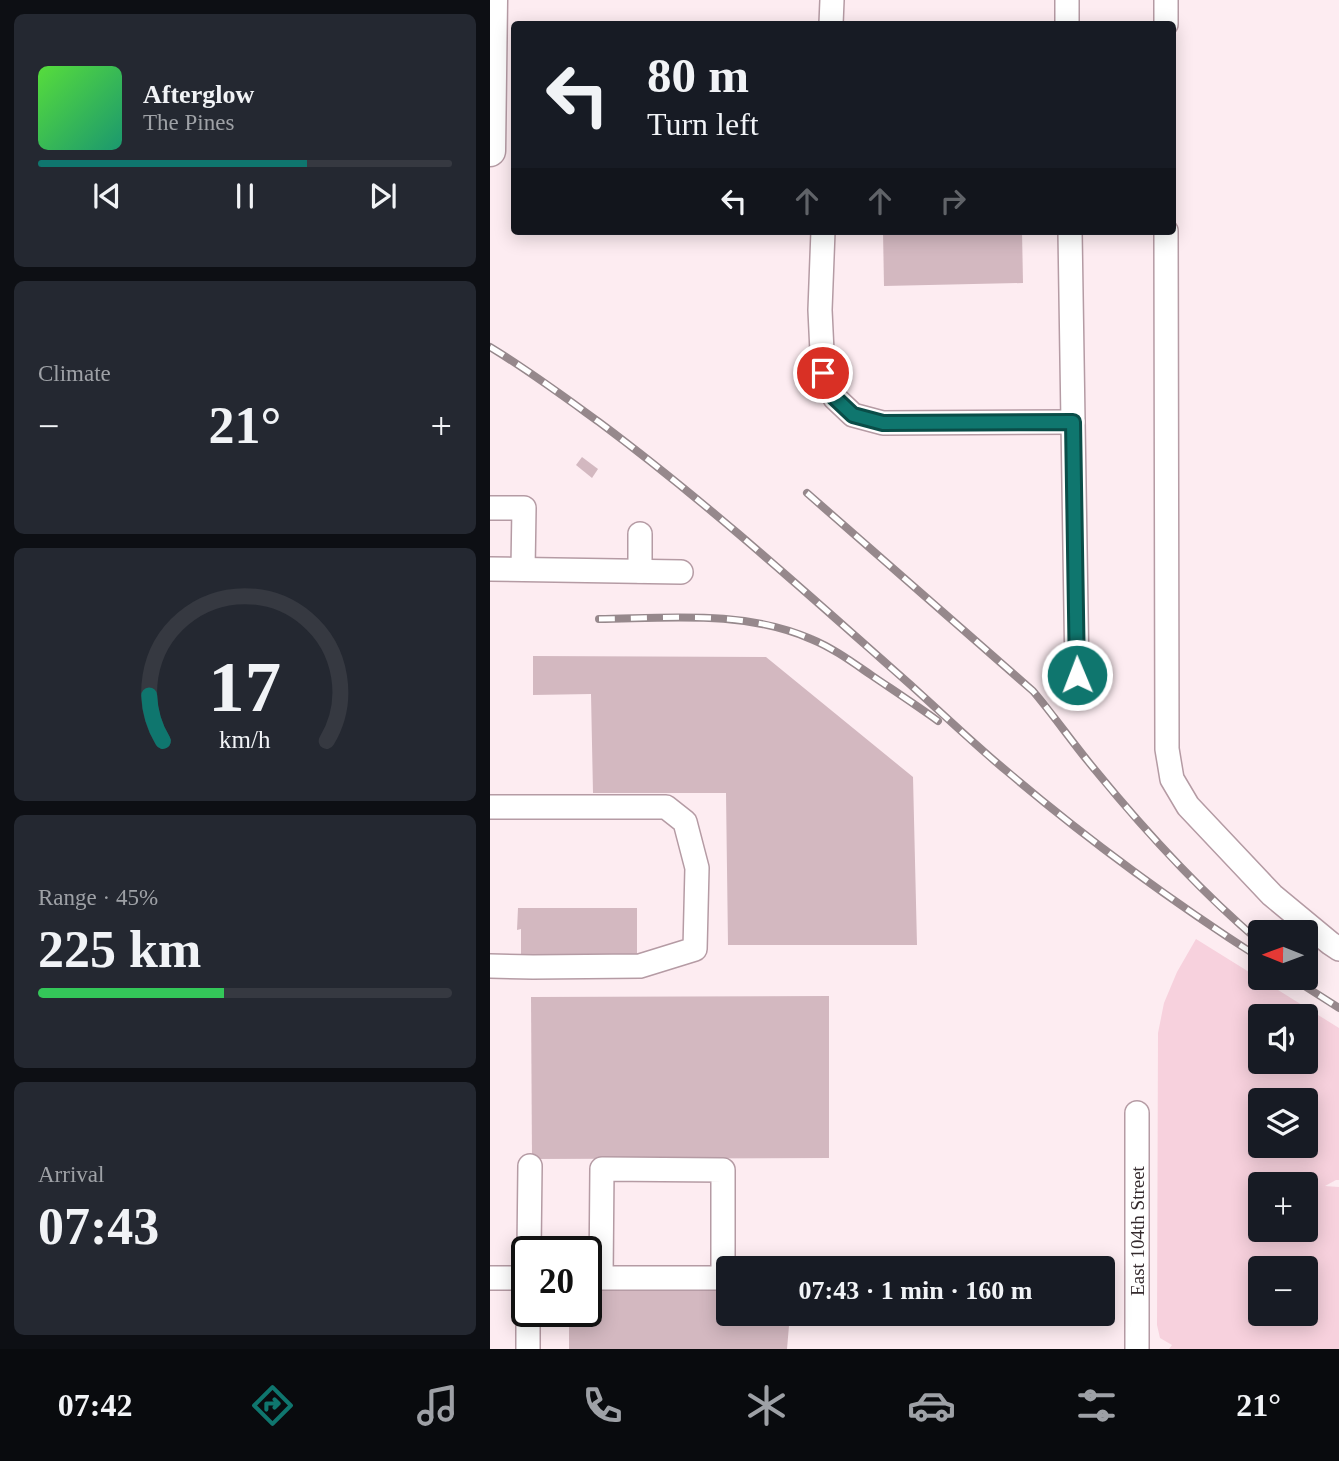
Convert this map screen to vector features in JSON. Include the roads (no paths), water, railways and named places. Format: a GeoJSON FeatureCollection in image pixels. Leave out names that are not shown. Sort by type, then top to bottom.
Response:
{"type":"FeatureCollection","features":[{"type":"Feature","properties":{"kind":"main road"},"geometry":{"type":"LineString","coordinates":[[490,151],[492,0]]}},
{"type":"Feature","properties":{"kind":"street"},"geometry":{"type":"LineString","coordinates":[[831,21],[832,0]]}},
{"type":"Feature","properties":{"kind":"street"},"geometry":{"type":"LineString","coordinates":[[1067,0],[1067,21]]}},
{"type":"Feature","properties":{"kind":"street"},"geometry":{"type":"LineString","coordinates":[[1166,0],[1166,21]]}},
{"type":"Feature","properties":{"kind":"street"},"geometry":{"type":"LineString","coordinates":[[823,235],[820,310],[823,373],[835,398],[853,415],[883,423],[1073,422]]}},
{"type":"Feature","properties":{"kind":"street"},"geometry":{"type":"LineString","coordinates":[[1070,235],[1077,675]]}},
{"type":"Feature","properties":{"kind":"street"},"geometry":{"type":"LineString","coordinates":[[1166,235],[1167,749],[1172,779],[1188,806],[1272,895],[1339,949]]}},
{"type":"Feature","properties":{"kind":"street"},"geometry":{"type":"LineString","coordinates":[[490,508],[524,508],[523,569]]}},
{"type":"Feature","properties":{"kind":"street"},"geometry":{"type":"LineString","coordinates":[[640,534],[640,571]]}},
{"type":"Feature","properties":{"kind":"street"},"geometry":{"type":"LineString","coordinates":[[490,569],[681,572]]}},
{"type":"Feature","properties":{"kind":"street"},"geometry":{"type":"LineString","coordinates":[[490,807],[666,807],[685,822],[697,868],[695,949],[640,966],[490,966]]}},
{"type":"Feature","properties":{"kind":"street","name":"East 104th Street"},"geometry":{"type":"LineString","coordinates":[[1137,1349],[1138,1113]]}},
{"type":"Feature","properties":{"kind":"street"},"geometry":{"type":"LineString","coordinates":[[529,1236],[530,1166]]}},
{"type":"Feature","properties":{"kind":"street"},"geometry":{"type":"LineString","coordinates":[[602,1169],[723,1170],[723,1278],[594,1278],[602,1169]]}},
{"type":"Feature","properties":{"kind":"street"},"geometry":{"type":"LineString","coordinates":[[490,1278],[511,1278]]}},
{"type":"Feature","properties":{"kind":"street"},"geometry":{"type":"LineString","coordinates":[[528,1327],[528,1349]]}},
{"type":"Feature","properties":{"kind":"railway"},"geometry":{"type":"LineString","coordinates":[[490,347],[599,422],[680,485],[1069,822],[1163,893],[1248,950]]}},
{"type":"Feature","properties":{"kind":"railway"},"geometry":{"type":"LineString","coordinates":[[807,493],[1033,691],[1115,794],[1154,838],[1195,882],[1248,931]]}},
{"type":"Feature","properties":{"kind":"railway"},"geometry":{"type":"LineString","coordinates":[[599,619],[706,618],[786,630],[835,651],[938,721]]}},
{"type":"Feature","properties":{"kind":"railway"},"geometry":{"type":"LineString","coordinates":[[1311,990],[1339,1008]]}}]}
